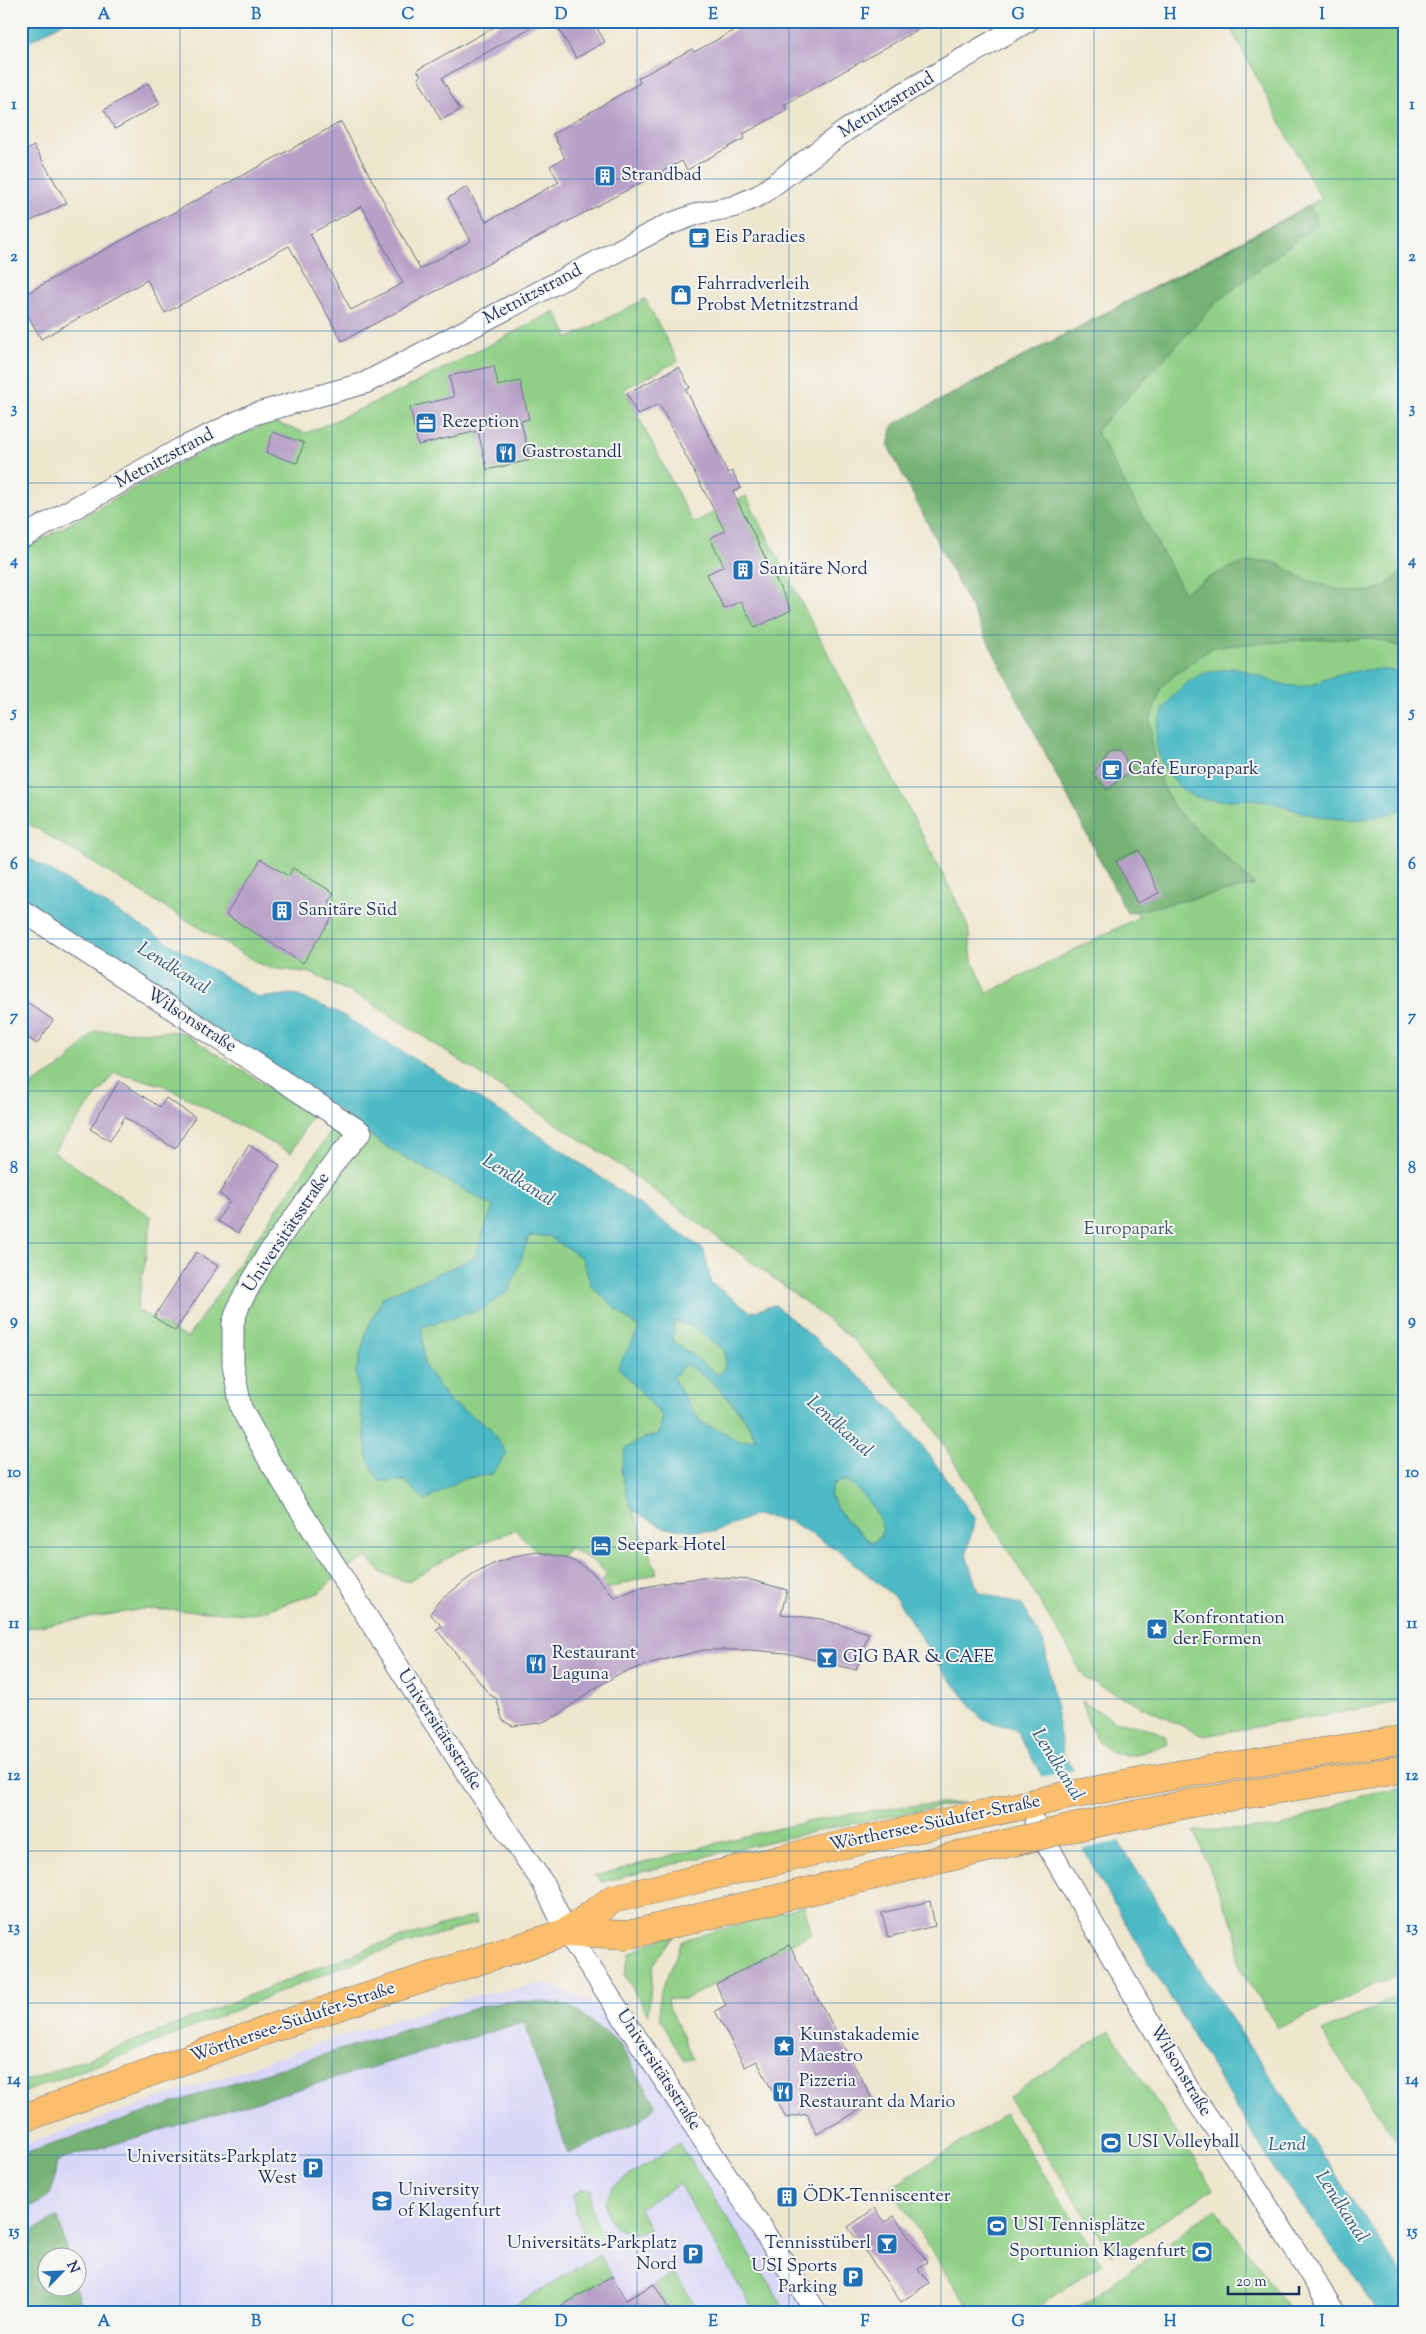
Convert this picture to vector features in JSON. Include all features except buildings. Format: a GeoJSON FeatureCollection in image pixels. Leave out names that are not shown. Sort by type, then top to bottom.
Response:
{"type":"FeatureCollection","features":[{"type":"Feature","properties":{"kind":"main road","name":"Wörthersee-Südufer-Straße"},"geometry":{"type":"LineString","coordinates":[[21,2119],[281,2025],[567,1932],[613,1899],[983,1813],[1188,1773],[1405,1739]]}},
{"type":"Feature","properties":{"kind":"main road","name":"Wörthersee-Südufer-Straße"},"geometry":{"type":"LineString","coordinates":[[567,1932],[626,1935],[1072,1828],[1192,1803],[1405,1769]]}},
{"type":"Feature","properties":{"kind":"street","name":"Metnitzstrand"},"geometry":{"type":"LineString","coordinates":[[21,538],[180,448],[254,414],[365,383],[667,225],[700,213],[733,207],[760,195],[846,131],[904,93],[1028,21]]}},
{"type":"Feature","properties":{"kind":"street","name":"Wilsonstraße"},"geometry":{"type":"LineString","coordinates":[[21,910],[361,1132]]}},
{"type":"Feature","properties":{"kind":"street","name":"Universitätsstraße"},"geometry":{"type":"LineString","coordinates":[[361,1132],[340,1155],[268,1255],[240,1303],[233,1322],[233,1365],[241,1408],[268,1460],[396,1664],[472,1781],[543,1883],[567,1932],[817,2313]]}},
{"type":"Feature","properties":{"kind":"street","name":"Wilsonstraße"},"geometry":{"type":"LineString","coordinates":[[1035,1823],[1189,2090],[1246,2174],[1335,2313]]}},
{"type":"Feature","properties":{"kind":"shaded area","name":"University of Klagenfurt"},"geometry":{"type":"Polygon","coordinates":[[[546,1983],[590,2002],[624,2029],[817,2313],[21,2313],[21,2146],[338,2037],[474,1996],[546,1983]]]}},
{"type":"Feature","properties":{"kind":"green space","name":"Europapark"},"geometry":{"type":"Polygon","coordinates":[[[1227,21],[1405,21],[1405,1701],[1203,1736],[1086,1679],[926,1416],[852,1339],[791,1291],[615,1162],[370,1002],[311,973],[270,968],[254,961],[21,819],[21,551],[183,461],[246,432],[272,422],[307,433],[400,391],[555,311],[569,338],[645,299],[678,361],[624,389],[693,523],[746,496],[955,898],[968,927],[972,960],[988,993],[1139,917],[893,425],[1321,199],[1227,21]]]}},
{"type":"Feature","properties":{"kind":"green space"},"geometry":{"type":"Polygon","coordinates":[[[1310,206],[1318,223],[1218,301],[1096,431],[1184,592],[1222,571],[1254,561],[1274,562],[1299,576],[1317,583],[1359,592],[1382,588],[1405,568],[1405,648],[1372,638],[1315,639],[1213,647],[1162,686],[1150,721],[1154,763],[1164,788],[1176,810],[1255,885],[1127,913],[888,446],[893,425],[1310,206]]]}},
{"type":"Feature","properties":{"kind":"green space"},"geometry":{"type":"Polygon","coordinates":[[[95,1031],[182,1032],[312,1115],[291,1153],[163,1085],[114,1073],[53,1152],[152,1217],[137,1310],[187,1338],[343,1114],[383,1145],[494,1206],[474,1258],[383,1297],[367,1330],[356,1372],[368,1459],[379,1480],[405,1481],[425,1501],[462,1479],[492,1474],[490,1428],[449,1401],[424,1365],[422,1326],[484,1308],[529,1236],[548,1236],[583,1258],[592,1287],[639,1329],[619,1367],[663,1417],[659,1434],[644,1438],[628,1498],[657,1573],[608,1589],[602,1581],[607,1574],[589,1559],[568,1548],[563,1557],[538,1552],[515,1530],[458,1552],[408,1582],[382,1573],[367,1557],[340,1573],[319,1593],[253,1614],[143,1609],[21,1629],[21,1091],[65,1064],[95,1031]]]}},
{"type":"Feature","properties":{"kind":"green space"},"geometry":{"type":"Polygon","coordinates":[[[674,1321],[695,1327],[725,1351],[725,1367],[718,1376],[673,1341],[674,1321]]]}},
{"type":"Feature","properties":{"kind":"green space"},"geometry":{"type":"Polygon","coordinates":[[[685,1364],[715,1383],[744,1418],[756,1439],[738,1441],[720,1430],[703,1424],[691,1409],[673,1378],[685,1364]]]}},
{"type":"Feature","properties":{"kind":"green space"},"geometry":{"type":"Polygon","coordinates":[[[847,1480],[868,1502],[883,1528],[880,1537],[872,1543],[845,1520],[830,1496],[833,1484],[847,1480]]]}},
{"type":"Feature","properties":{"kind":"green space"},"geometry":{"type":"Polygon","coordinates":[[[1082,1701],[1115,1721],[1151,1729],[1165,1736],[1167,1744],[1137,1754],[1125,1755],[1114,1753],[1099,1741],[1093,1732],[1082,1701]]]}},
{"type":"Feature","properties":{"kind":"green space"},"geometry":{"type":"Polygon","coordinates":[[[1405,1787],[1405,1971],[1278,2028],[1239,1967],[1237,1935],[1194,1831],[1277,1828],[1362,1795],[1405,1787]]]}},
{"type":"Feature","properties":{"kind":"green space"},"geometry":{"type":"Polygon","coordinates":[[[965,1803],[783,1838],[603,1882],[595,1876],[778,1828],[871,1811],[918,1805],[965,1803]]]}},
{"type":"Feature","properties":{"kind":"green space"},"geometry":{"type":"Polygon","coordinates":[[[804,1906],[812,1933],[686,1999],[666,1999],[693,2059],[683,2060],[660,2018],[659,1995],[683,1940],[804,1906]]]}},
{"type":"Feature","properties":{"kind":"green space"},"geometry":{"type":"Polygon","coordinates":[[[475,1916],[477,1923],[377,1953],[119,2057],[21,2093],[21,2083],[116,2048],[376,1945],[475,1916]]]}},
{"type":"Feature","properties":{"kind":"green space"},"geometry":{"type":"Polygon","coordinates":[[[676,1934],[653,1965],[648,2015],[625,1976],[629,1954],[649,1943],[676,1934]]]}},
{"type":"Feature","properties":{"kind":"green space"},"geometry":{"type":"Polygon","coordinates":[[[1405,1993],[1405,2154],[1322,2032],[1405,1993]]]}},
{"type":"Feature","properties":{"kind":"green space"},"geometry":{"type":"Polygon","coordinates":[[[536,2001],[569,2005],[618,2042],[656,2105],[640,2121],[568,2154],[524,2022],[57,2161],[50,2194],[41,2202],[21,2210],[21,2155],[232,2083],[479,2007],[504,2002],[536,2001]]]}},
{"type":"Feature","properties":{"kind":"green space","name":"USI Volleyball"},"geometry":{"type":"Polygon","coordinates":[[[1110,2031],[1213,2188],[1112,2255],[1008,2097],[1110,2031]]]}},
{"type":"Feature","properties":{"kind":"green space","name":"USI Tennisplätze"},"geometry":{"type":"Polygon","coordinates":[[[1005,2114],[1102,2264],[1027,2313],[972,2313],[891,2188],[1005,2114]]]}},
{"type":"Feature","properties":{"kind":"green space"},"geometry":{"type":"Polygon","coordinates":[[[679,2143],[788,2313],[755,2313],[679,2184],[639,2208],[651,2230],[631,2234],[615,2227],[607,2215],[605,2202],[612,2187],[679,2143]]]}},
{"type":"Feature","properties":{"kind":"green space"},"geometry":{"type":"Polygon","coordinates":[[[583,2189],[592,2190],[591,2204],[594,2217],[605,2234],[611,2238],[606,2243],[590,2246],[576,2213],[573,2195],[583,2189]]]}},
{"type":"Feature","properties":{"kind":"green space","name":"Sportunion Klagenfurt"},"geometry":{"type":"Polygon","coordinates":[[[1216,2209],[1292,2313],[1070,2313],[1216,2209]]]}},
{"type":"Feature","properties":{"kind":"green space"},"geometry":{"type":"Polygon","coordinates":[[[58,2217],[65,2246],[38,2246],[38,2296],[79,2296],[84,2313],[21,2313],[21,2237],[58,2217]]]}},
{"type":"Feature","properties":{"kind":"green space"},"geometry":{"type":"Polygon","coordinates":[[[600,2255],[612,2276],[549,2313],[501,2313],[600,2255]]]}},
{"type":"Feature","properties":{"kind":"green space"},"geometry":{"type":"Polygon","coordinates":[[[672,2275],[678,2278],[700,2313],[671,2313],[654,2284],[672,2275]]]}},
{"type":"Feature","properties":{"kind":"water"},"geometry":{"type":"Polygon","coordinates":[[[21,21],[66,21],[21,46],[21,21]]]}},
{"type":"Feature","properties":{"kind":"water"},"geometry":{"type":"Polygon","coordinates":[[[1234,668],[1279,683],[1298,686],[1310,685],[1335,676],[1365,670],[1395,671],[1405,674],[1405,808],[1379,816],[1338,819],[1310,815],[1260,800],[1206,800],[1197,798],[1183,790],[1160,759],[1157,731],[1160,718],[1176,693],[1187,683],[1200,675],[1234,668]]]}},
{"type":"Feature","properties":{"kind":"water"},"geometry":{"type":"Polygon","coordinates":[[[21,853],[259,998],[293,994],[337,1012],[553,1144],[704,1250],[711,1283],[751,1312],[775,1305],[875,1390],[924,1448],[975,1519],[966,1555],[978,1592],[1022,1605],[1043,1641],[1052,1683],[1063,1754],[1217,1997],[1405,2278],[1405,2313],[1378,2313],[1361,2286],[1272,2166],[1117,1909],[1016,1730],[982,1719],[937,1663],[897,1599],[839,1551],[790,1521],[755,1515],[713,1532],[664,1528],[634,1511],[628,1498],[621,1470],[625,1449],[644,1438],[659,1434],[663,1417],[618,1367],[639,1329],[592,1287],[582,1258],[548,1236],[529,1236],[510,1290],[484,1308],[422,1327],[424,1365],[449,1401],[490,1428],[507,1454],[492,1474],[462,1479],[425,1501],[405,1481],[379,1481],[368,1459],[356,1372],[367,1330],[383,1297],[474,1258],[493,1206],[383,1145],[343,1114],[21,901],[21,853]],[[674,1321],[673,1341],[718,1375],[725,1367],[725,1351],[695,1327],[674,1321]],[[685,1364],[673,1378],[691,1409],[703,1424],[720,1430],[738,1441],[756,1439],[735,1406],[706,1378],[685,1364]],[[847,1480],[833,1484],[830,1497],[845,1520],[872,1543],[880,1537],[883,1528],[864,1496],[847,1480]]]}},
{"type":"Feature","properties":{"kind":"pier"},"geometry":{"type":"Polygon","coordinates":[[[1076,1770],[1121,1841],[1080,1849],[1039,1777],[1076,1770]]]}},
{"type":"Feature","properties":{"kind":"place","name":"Strandbad"},"geometry":{"type":"Point","coordinates":[605,176]}},
{"type":"Feature","properties":{"kind":"place","name":"Eis Paradies"},"geometry":{"type":"Point","coordinates":[699,238]}},
{"type":"Feature","properties":{"kind":"place","name":"Fahrradverleih Probst Metnitzstrand"},"geometry":{"type":"Point","coordinates":[681,295]}},
{"type":"Feature","properties":{"kind":"place","name":"Rezeption"},"geometry":{"type":"Point","coordinates":[426,423]}},
{"type":"Feature","properties":{"kind":"place","name":"Gastrostandl"},"geometry":{"type":"Point","coordinates":[506,453]}},
{"type":"Feature","properties":{"kind":"place","name":"Sanitäre Nord"},"geometry":{"type":"Point","coordinates":[743,570]}},
{"type":"Feature","properties":{"kind":"place","name":"Cafe Europapark"},"geometry":{"type":"Point","coordinates":[1112,770]}},
{"type":"Feature","properties":{"kind":"place","name":"Sanitäre Süd"},"geometry":{"type":"Point","coordinates":[282,911]}},
{"type":"Feature","properties":{"kind":"place","name":"Seepark Hotel"},"geometry":{"type":"Point","coordinates":[601,1546]}},
{"type":"Feature","properties":{"kind":"place","name":"Konfrontation der Formen"},"geometry":{"type":"Point","coordinates":[1157,1629]}},
{"type":"Feature","properties":{"kind":"place","name":"GIG BAR & CAFE"},"geometry":{"type":"Point","coordinates":[827,1658]}},
{"type":"Feature","properties":{"kind":"place","name":"Restaurant Laguna"},"geometry":{"type":"Point","coordinates":[536,1664]}},
{"type":"Feature","properties":{"kind":"place","name":"Kunstakademie Maestro"},"geometry":{"type":"Point","coordinates":[784,2046]}},
{"type":"Feature","properties":{"kind":"place","name":"Pizzeria Restaurant da Mario"},"geometry":{"type":"Point","coordinates":[783,2092]}},
{"type":"Feature","properties":{"kind":"place","name":"USI Volleyball"},"geometry":{"type":"Point","coordinates":[1111,2143]}},
{"type":"Feature","properties":{"kind":"place","name":"Universitäts-Parkplatz West"},"geometry":{"type":"Point","coordinates":[313,2168]}},
{"type":"Feature","properties":{"kind":"place","name":"ÖDK-Tenniscenter"},"geometry":{"type":"Point","coordinates":[787,2197]}},
{"type":"Feature","properties":{"kind":"place","name":"University of Klagenfurt"},"geometry":{"type":"Point","coordinates":[382,2201]}},
{"type":"Feature","properties":{"kind":"place","name":"USI Tennisplätze"},"geometry":{"type":"Point","coordinates":[997,2226]}},
{"type":"Feature","properties":{"kind":"place","name":"Tennisstüberl"},"geometry":{"type":"Point","coordinates":[887,2244]}},
{"type":"Feature","properties":{"kind":"place","name":"Sportunion Klagenfurt"},"geometry":{"type":"Point","coordinates":[1202,2252]}},
{"type":"Feature","properties":{"kind":"place","name":"Universitäts-Parkplatz Nord"},"geometry":{"type":"Point","coordinates":[693,2254]}},
{"type":"Feature","properties":{"kind":"place","name":"USI Sports Parking"},"geometry":{"type":"Point","coordinates":[853,2277]}},
{"type":"Feature","properties":{"kind":"water label","name":"Lendkanal"},"geometry":{"type":"Point","coordinates":[173,969]}},
{"type":"Feature","properties":{"kind":"water label","name":"Lendkanal"},"geometry":{"type":"Point","coordinates":[518,1181]}},
{"type":"Feature","properties":{"kind":"water label","name":"Lendkanal"},"geometry":{"type":"Point","coordinates":[839,1427]}},
{"type":"Feature","properties":{"kind":"water label","name":"Lendkanal"},"geometry":{"type":"Point","coordinates":[1057,1765]}},
{"type":"Feature","properties":{"kind":"water label","name":"Lend"},"geometry":{"type":"Point","coordinates":[1287,2145]}},
{"type":"Feature","properties":{"kind":"water label","name":"Lendkanal"},"geometry":{"type":"Point","coordinates":[1341,2207]}}]}
